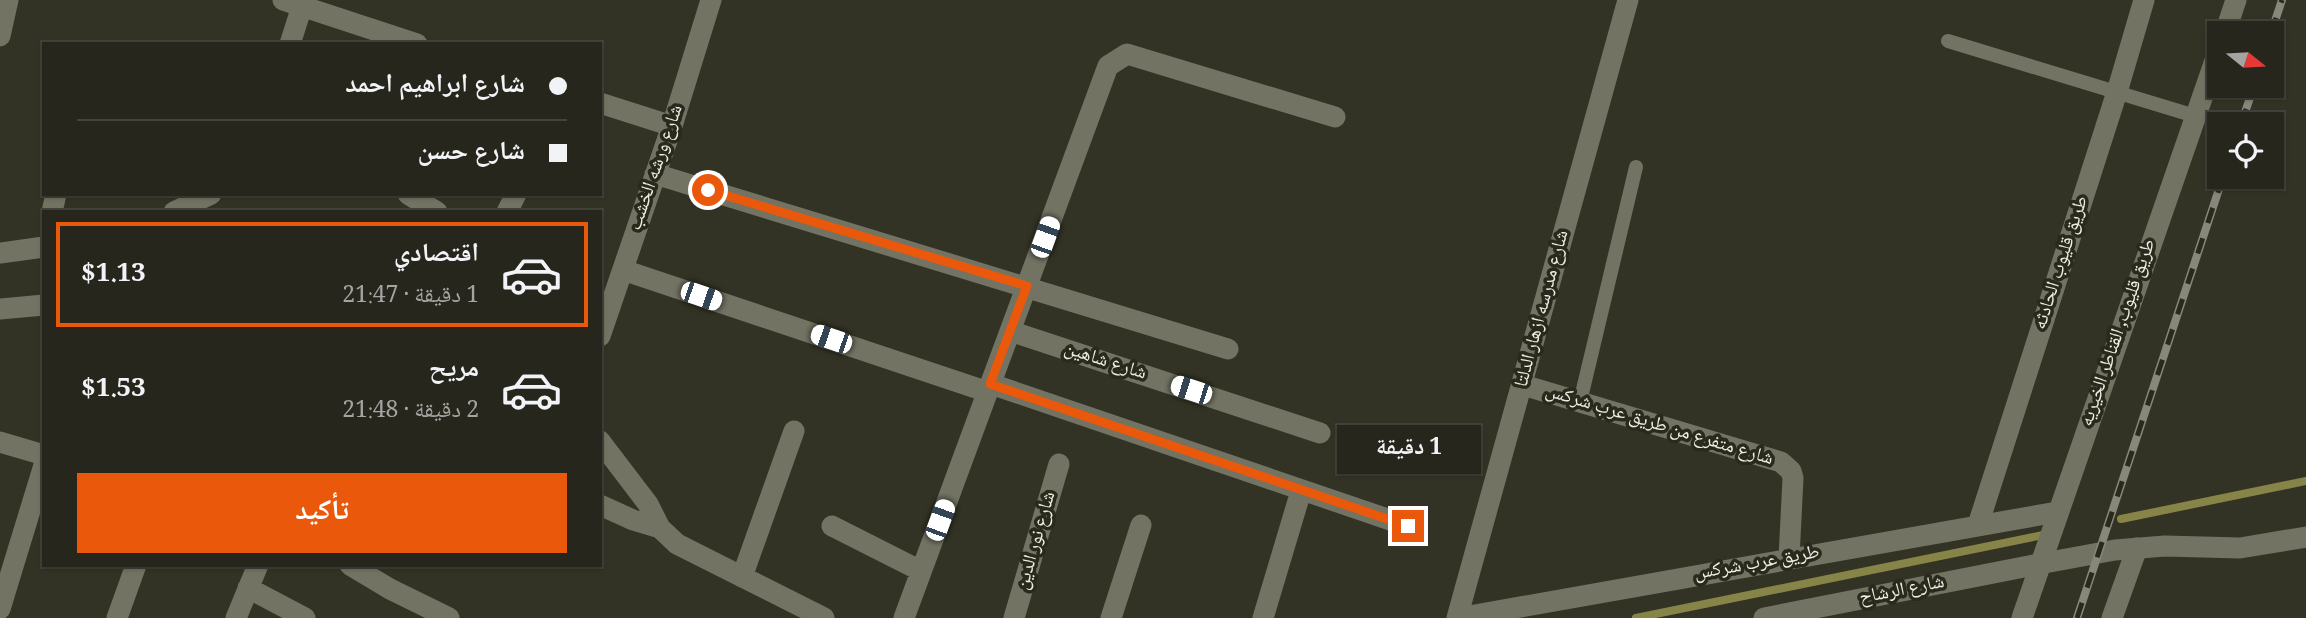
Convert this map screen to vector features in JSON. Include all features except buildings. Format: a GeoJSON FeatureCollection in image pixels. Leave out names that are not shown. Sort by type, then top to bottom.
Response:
{"type":"FeatureCollection","features":[{"type":"Feature","properties":{"kind":"street"},"geometry":{"type":"LineString","coordinates":[[0,36],[8,0]]}},
{"type":"Feature","properties":{"kind":"street","name":"شارع ورشه الخشب"},"geometry":{"type":"LineString","coordinates":[[602,330],[672,127],[712,0]]}},
{"type":"Feature","properties":{"kind":"street","name":"شارع مدرسه ازهار الدلتا"},"geometry":{"type":"LineString","coordinates":[[1457,618],[1628,0]]}},
{"type":"Feature","properties":{"kind":"street","name":"طريق قليوب الحادثه"},"geometry":{"type":"LineString","coordinates":[[1978,525],[2144,0]]}},
{"type":"Feature","properties":{"kind":"street"},"geometry":{"type":"LineString","coordinates":[[2229,21],[2236,0]]}},
{"type":"Feature","properties":{"kind":"street"},"geometry":{"type":"LineString","coordinates":[[290,42],[296,2],[411,42]]}},
{"type":"Feature","properties":{"kind":"street"},"geometry":{"type":"LineString","coordinates":[[904,618],[1108,66],[1127,54],[1335,117]]}},
{"type":"Feature","properties":{"kind":"street","name":"طريق قليوب, القناطر الخيريه"},"geometry":{"type":"LineString","coordinates":[[2022,618],[2207,82]]}},
{"type":"Feature","properties":{"kind":"street"},"geometry":{"type":"LineString","coordinates":[[602,104],[672,127]]}},
{"type":"Feature","properties":{"kind":"street"},"geometry":{"type":"LineString","coordinates":[[655,174],[1228,349]]}},
{"type":"Feature","properties":{"kind":"street"},"geometry":{"type":"LineString","coordinates":[[178,210],[207,196]]}},
{"type":"Feature","properties":{"kind":"street"},"geometry":{"type":"LineString","coordinates":[[411,196],[434,210]]}},
{"type":"Feature","properties":{"kind":"street"},"geometry":{"type":"LineString","coordinates":[[0,253],[42,247]]}},
{"type":"Feature","properties":{"kind":"street"},"geometry":{"type":"LineString","coordinates":[[623,270],[1408,526]]}},
{"type":"Feature","properties":{"kind":"street"},"geometry":{"type":"LineString","coordinates":[[0,309],[42,305]]}},
{"type":"Feature","properties":{"kind":"street","name":"شارع شاهين"},"geometry":{"type":"LineString","coordinates":[[1010,331],[1320,433]]}},
{"type":"Feature","properties":{"kind":"street","name":"شارع متفرع من طريق عرب شركس"},"geometry":{"type":"LineString","coordinates":[[1522,385],[1781,462],[1793,478],[1794,485],[1789,558]]}},
{"type":"Feature","properties":{"kind":"street"},"geometry":{"type":"LineString","coordinates":[[742,577],[794,431]]}},
{"type":"Feature","properties":{"kind":"street"},"geometry":{"type":"LineString","coordinates":[[0,442],[42,454]]}},
{"type":"Feature","properties":{"kind":"street"},"geometry":{"type":"LineString","coordinates":[[602,444],[648,504],[660,528],[677,544],[824,618]]}},
{"type":"Feature","properties":{"kind":"street","name":"شارع نور الدين"},"geometry":{"type":"LineString","coordinates":[[1014,618],[1059,464]]}},
{"type":"Feature","properties":{"kind":"street"},"geometry":{"type":"LineString","coordinates":[[0,609],[42,472]]}},
{"type":"Feature","properties":{"kind":"street"},"geometry":{"type":"LineString","coordinates":[[1263,618],[1301,491]]}},
{"type":"Feature","properties":{"kind":"street"},"geometry":{"type":"LineString","coordinates":[[602,506],[633,520],[660,528]]}},
{"type":"Feature","properties":{"kind":"street","name":"طريق عرب شركس"},"geometry":{"type":"LineString","coordinates":[[1457,618],[2057,512]]}},
{"type":"Feature","properties":{"kind":"street"},"geometry":{"type":"LineString","coordinates":[[1111,618],[1141,525]]}},
{"type":"Feature","properties":{"kind":"street"},"geometry":{"type":"LineString","coordinates":[[832,526],[921,571]]}},
{"type":"Feature","properties":{"kind":"street","name":"شارع الرشاح"},"geometry":{"type":"LineString","coordinates":[[1764,618],[2107,551],[2194,546],[2240,548],[2306,537]]}},
{"type":"Feature","properties":{"kind":"street"},"geometry":{"type":"LineString","coordinates":[[2112,618],[2137,548]]}},
{"type":"Feature","properties":{"kind":"street"},"geometry":{"type":"LineString","coordinates":[[117,618],[135,567]]}},
{"type":"Feature","properties":{"kind":"street"},"geometry":{"type":"LineString","coordinates":[[236,618],[257,567]]}},
{"type":"Feature","properties":{"kind":"street"},"geometry":{"type":"LineString","coordinates":[[353,567],[390,589],[449,618]]}},
{"type":"Feature","properties":{"kind":"street"},"geometry":{"type":"LineString","coordinates":[[248,588],[305,618]]}},
{"type":"Feature","properties":{"kind":"lane"},"geometry":{"type":"LineString","coordinates":[[1948,41],[2195,116]]}},
{"type":"Feature","properties":{"kind":"lane"},"geometry":{"type":"LineString","coordinates":[[1580,402],[1636,167]]}},
{"type":"Feature","properties":{"kind":"waterway"},"geometry":{"type":"LineString","coordinates":[[2121,519],[2306,481]]}},
{"type":"Feature","properties":{"kind":"waterway"},"geometry":{"type":"LineString","coordinates":[[1636,618],[2048,534]]}},
{"type":"Feature","properties":{"kind":"railway"},"geometry":{"type":"LineString","coordinates":[[2275,21],[2282,0]]}},
{"type":"Feature","properties":{"kind":"railway"},"geometry":{"type":"LineString","coordinates":[[2245,112],[2250,98]]}},
{"type":"Feature","properties":{"kind":"railway"},"geometry":{"type":"LineString","coordinates":[[2077,618],[2219,189]]}},
{"type":"Feature","properties":{"kind":"route"},"geometry":{"type":"LineString","coordinates":[[708,190],[1027,286],[990,384],[1408,526]]}}]}
